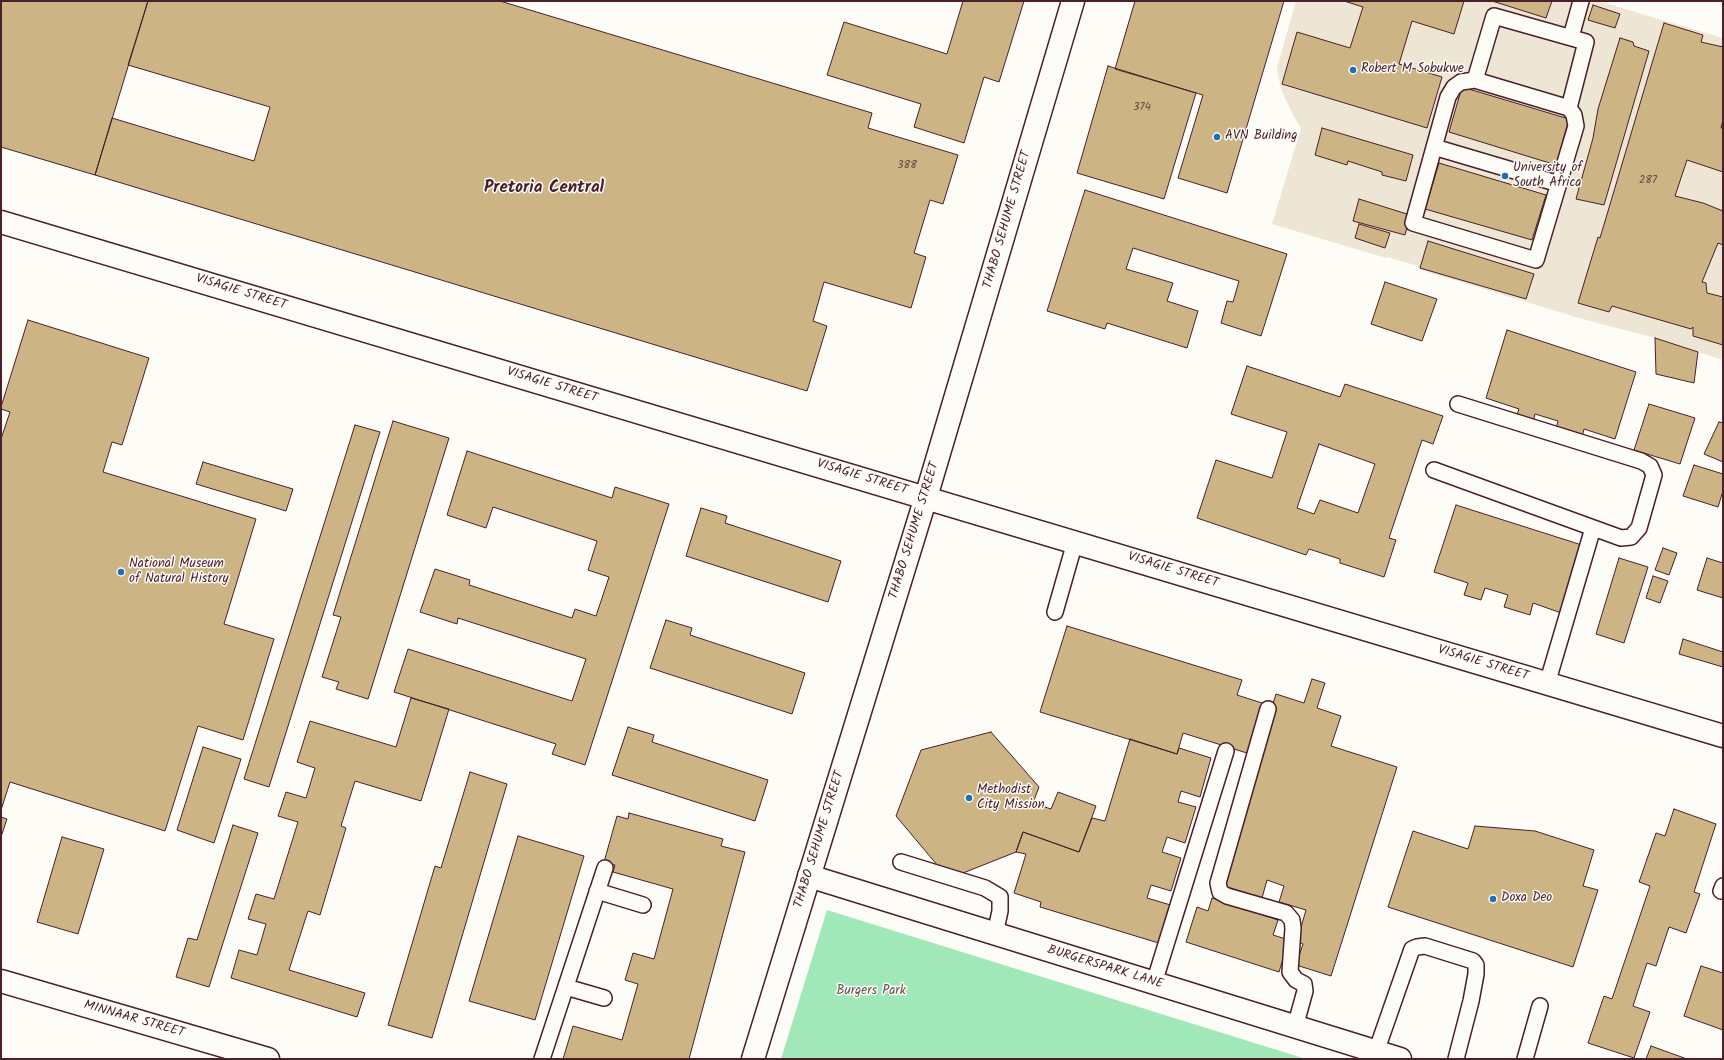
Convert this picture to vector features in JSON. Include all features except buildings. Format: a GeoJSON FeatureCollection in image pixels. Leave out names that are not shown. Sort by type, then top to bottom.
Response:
{"type":"FeatureCollection","features":[{"type":"Feature","properties":{"kind":"street","name":"THABO SEHUME STREET"},"geometry":{"type":"LineString","coordinates":[[753,1059],[926,498],[1072,1]]}},
{"type":"Feature","properties":{"kind":"street","name":"VISAGIE STREET"},"geometry":{"type":"LineString","coordinates":[[1,222],[1723,736]]}},
{"type":"Feature","properties":{"kind":"street","name":"BURGERSPARK LANE"},"geometry":{"type":"LineString","coordinates":[[809,876],[1400,1059]]}},
{"type":"Feature","properties":{"kind":"street","name":"MINNAAR STREET"},"geometry":{"type":"LineString","coordinates":[[1,981],[225,1053],[268,1059]]}},
{"type":"Feature","properties":{"kind":"lane"},"geometry":{"type":"LineString","coordinates":[[1570,37],[1581,1]]}},
{"type":"Feature","properties":{"kind":"lane"},"geometry":{"type":"LineString","coordinates":[[1475,80],[1494,16],[1570,37],[1586,42],[1569,108]]}},
{"type":"Feature","properties":{"kind":"lane"},"geometry":{"type":"LineString","coordinates":[[1475,80],[1569,108],[1574,115],[1576,131],[1536,260],[1413,223],[1448,97],[1454,87],[1461,82],[1475,80]]}},
{"type":"Feature","properties":{"kind":"lane"},"geometry":{"type":"LineString","coordinates":[[1434,147],[1559,184]]}},
{"type":"Feature","properties":{"kind":"lane"},"geometry":{"type":"LineString","coordinates":[[1434,470],[1621,538],[1631,536],[1639,528],[1654,475],[1650,466],[1641,460],[1458,404]]}},
{"type":"Feature","properties":{"kind":"lane"},"geometry":{"type":"LineString","coordinates":[[1547,684],[1593,528]]}},
{"type":"Feature","properties":{"kind":"lane"},"geometry":{"type":"LineString","coordinates":[[1054,612],[1075,542]]}},
{"type":"Feature","properties":{"kind":"lane"},"geometry":{"type":"LineString","coordinates":[[1268,710],[1218,883],[1220,892],[1227,896],[1286,913],[1292,920],[1293,928],[1290,972],[1296,980],[1304,984],[1305,991],[1295,1027]]}},
{"type":"Feature","properties":{"kind":"lane"},"geometry":{"type":"LineString","coordinates":[[1154,983],[1226,751]]}},
{"type":"Feature","properties":{"kind":"lane"},"geometry":{"type":"LineString","coordinates":[[901,862],[985,888],[1000,897],[1000,911],[995,934]]}},
{"type":"Feature","properties":{"kind":"lane"},"geometry":{"type":"LineString","coordinates":[[542,1059],[605,868]]}},
{"type":"Feature","properties":{"kind":"lane"},"geometry":{"type":"LineString","coordinates":[[597,891],[643,905]]}},
{"type":"Feature","properties":{"kind":"lane"},"geometry":{"type":"LineString","coordinates":[[1376,1052],[1412,949],[1425,946],[1473,961],[1476,965],[1476,974],[1471,1001],[1456,1059]]}},
{"type":"Feature","properties":{"kind":"lane"},"geometry":{"type":"LineString","coordinates":[[566,987],[604,998]]}},
{"type":"Feature","properties":{"kind":"lane"},"geometry":{"type":"LineString","coordinates":[[1526,1059],[1540,1006]]}},
{"type":"Feature","properties":{"kind":"shaded area","name":"University of South Africa"},"geometry":{"type":"Polygon","coordinates":[[[1296,1],[1598,1],[1723,38],[1723,360],[1655,338],[1579,318],[1418,269],[1418,266],[1272,224],[1301,128],[1281,89],[1277,68],[1296,1]]]}},
{"type":"Feature","properties":{"kind":"green space","name":"Burgers Park"},"geometry":{"type":"Polygon","coordinates":[[[827,910],[1306,1059],[781,1059],[827,910]]]}},
{"type":"Feature","properties":{"kind":"place","name":"Robert M Sobukwe"},"geometry":{"type":"Point","coordinates":[1353,70]}},
{"type":"Feature","properties":{"kind":"place","name":"AVN Building"},"geometry":{"type":"Point","coordinates":[1217,137]}},
{"type":"Feature","properties":{"kind":"place","name":"University of South Africa"},"geometry":{"type":"Point","coordinates":[1505,176]}},
{"type":"Feature","properties":{"kind":"place","name":"National Museum of Natural History"},"geometry":{"type":"Point","coordinates":[121,572]}},
{"type":"Feature","properties":{"kind":"place","name":"Methodist City Mission"},"geometry":{"type":"Point","coordinates":[969,798]}},
{"type":"Feature","properties":{"kind":"place","name":"Doxa Deo"},"geometry":{"type":"Point","coordinates":[1493,899]}},
{"type":"Feature","properties":{"kind":"district","name":"Pretoria Central"},"geometry":{"type":"Point","coordinates":[544,189]}}]}
